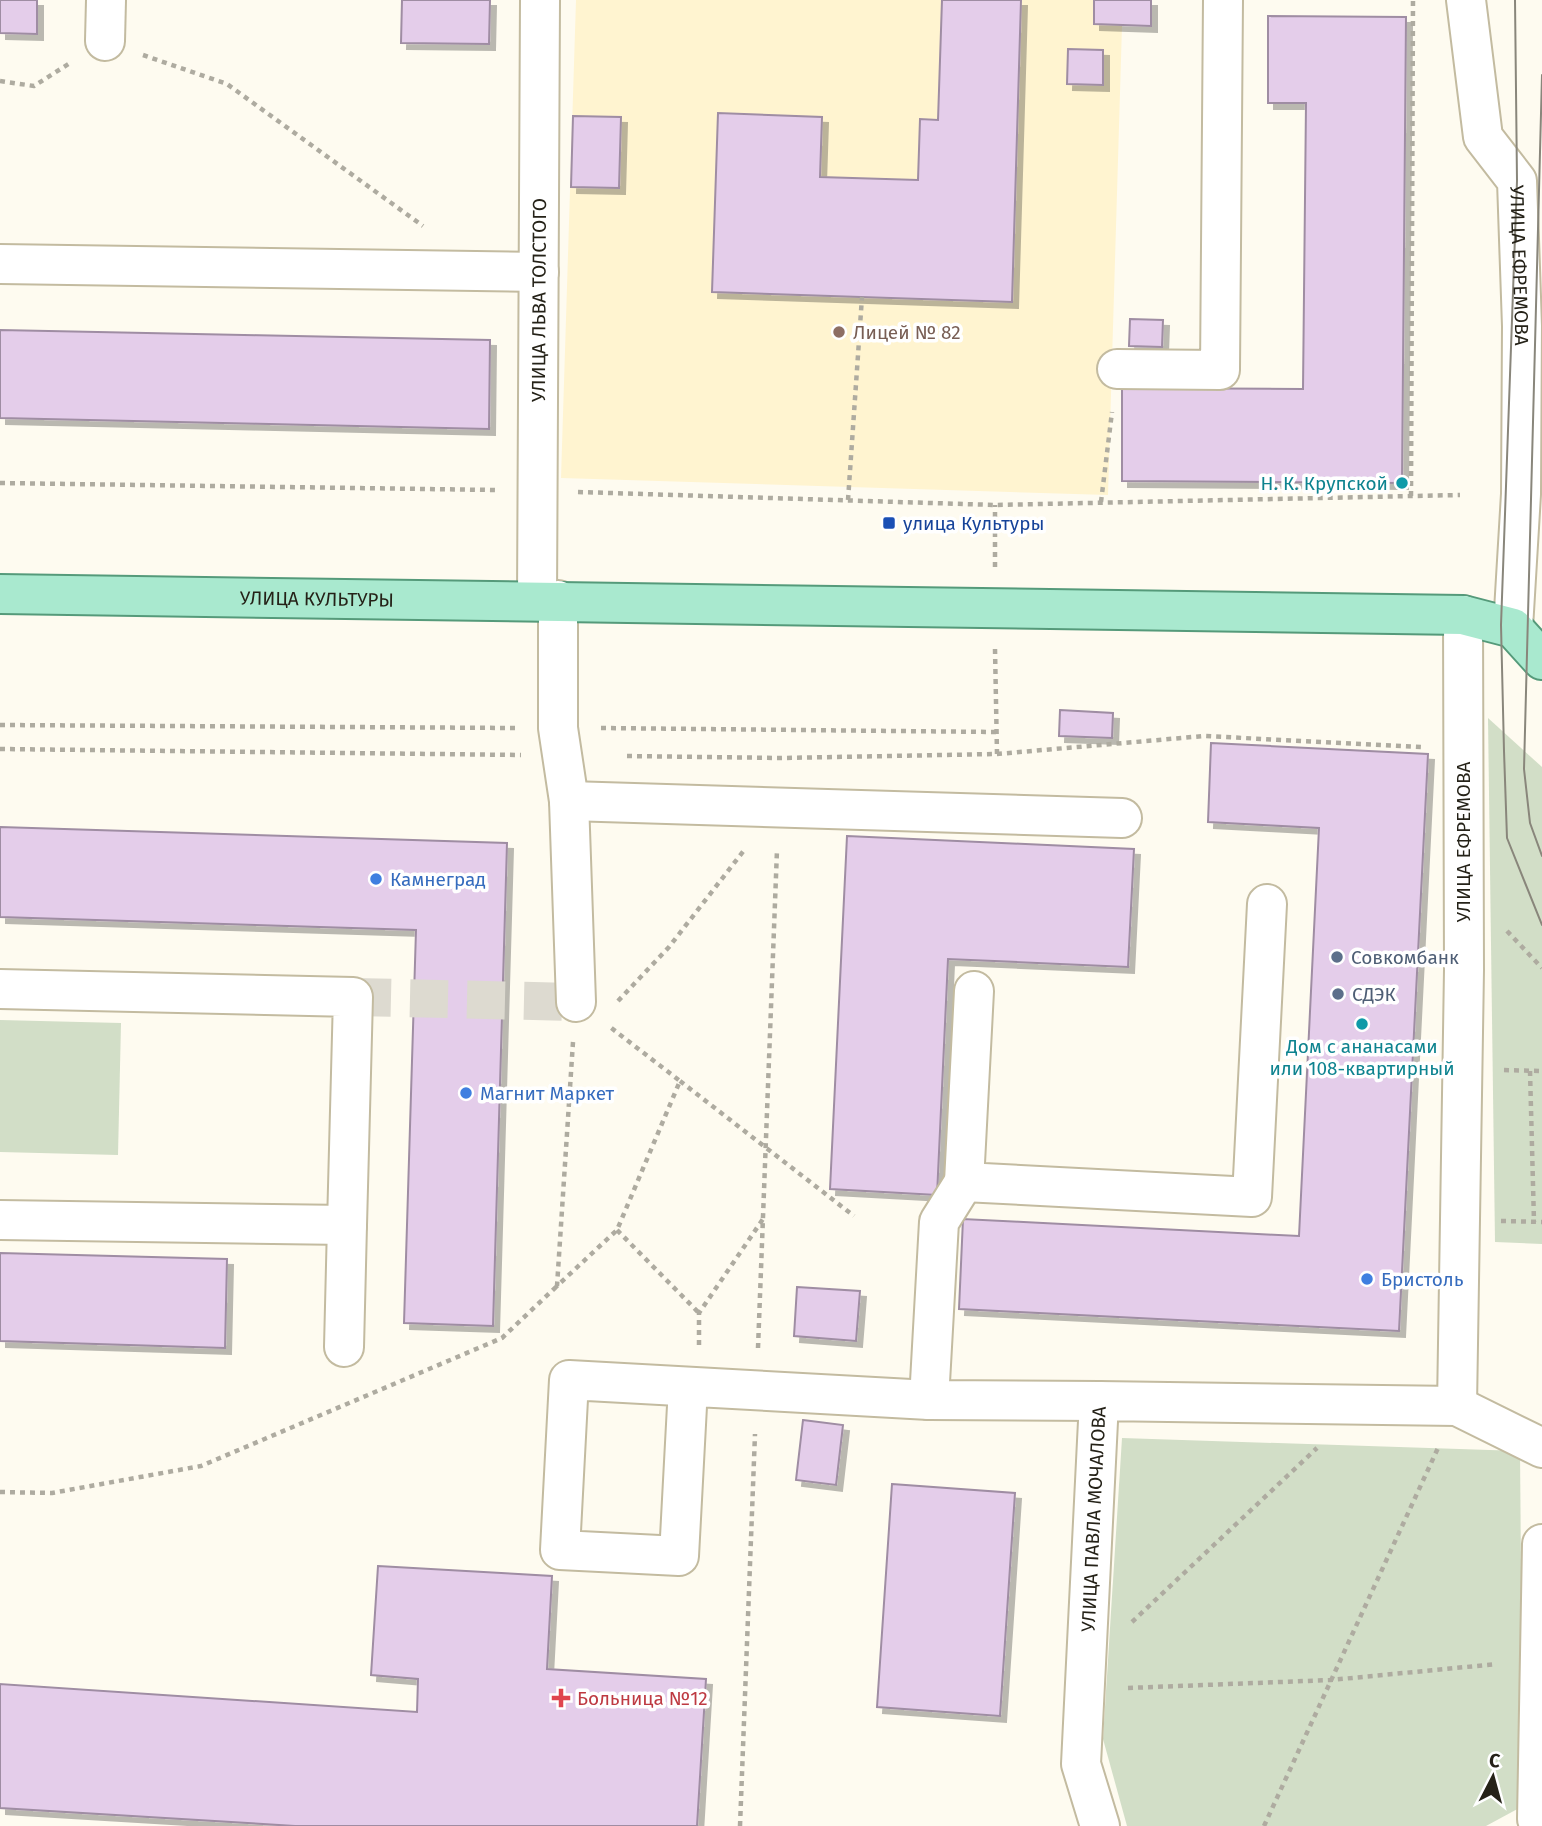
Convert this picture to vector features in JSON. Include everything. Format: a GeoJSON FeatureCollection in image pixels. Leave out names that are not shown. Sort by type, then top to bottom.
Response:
{"type":"FeatureCollection","features":[{"type":"Feature","properties":{"kind":"main road","name":"УЛИЦА КУЛЬТУРЫ"},"geometry":{"type":"LineString","coordinates":[[0,594],[1463,615],[1513,628]]}},
{"type":"Feature","properties":{"kind":"main road"},"geometry":{"type":"LineString","coordinates":[[1513,628],[1542,660]]}},
{"type":"Feature","properties":{"kind":"street"},"geometry":{"type":"LineString","coordinates":[[105,41],[106,0]]}},
{"type":"Feature","properties":{"kind":"street","name":"УЛИЦА ЛЬВА ТОЛСТОГО"},"geometry":{"type":"LineString","coordinates":[[540,0],[537,491],[558,728],[569,801],[588,1011]]}},
{"type":"Feature","properties":{"kind":"street"},"geometry":{"type":"LineString","coordinates":[[1117,369],[1220,370],[1223,0]]}},
{"type":"Feature","properties":{"kind":"street","name":"УЛИЦА ЕФРЕМОВА"},"geometry":{"type":"LineString","coordinates":[[1465,0],[1483,137],[1517,181],[1522,326],[1521,494],[1513,628]]}},
{"type":"Feature","properties":{"kind":"street"},"geometry":{"type":"LineString","coordinates":[[0,264],[539,272]]}},
{"type":"Feature","properties":{"kind":"street","name":"УЛИЦА ЕФРЕМОВА"},"geometry":{"type":"LineString","coordinates":[[1457,1406],[1464,970],[1463,615]]}},
{"type":"Feature","properties":{"kind":"street"},"geometry":{"type":"LineString","coordinates":[[569,801],[1122,818]]}},
{"type":"Feature","properties":{"kind":"street"},"geometry":{"type":"LineString","coordinates":[[964,1181],[1252,1196],[1267,904]]}},
{"type":"Feature","properties":{"kind":"street"},"geometry":{"type":"LineString","coordinates":[[0,989],[353,997],[344,1347]]}},
{"type":"Feature","properties":{"kind":"street"},"geometry":{"type":"LineString","coordinates":[[929,1400],[939,1222],[964,1181],[974,991]]}},
{"type":"Feature","properties":{"kind":"street"},"geometry":{"type":"LineString","coordinates":[[0,1220],[347,1225]]}},
{"type":"Feature","properties":{"kind":"street"},"geometry":{"type":"LineString","coordinates":[[688,1387],[679,1556],[560,1550],[569,1380],[929,1400],[1099,1401]]}},
{"type":"Feature","properties":{"kind":"street","name":"УЛИЦА ПАВЛА МОЧАЛОВА"},"geometry":{"type":"LineString","coordinates":[[1100,1826],[1081,1764],[1099,1401],[1457,1406]]}},
{"type":"Feature","properties":{"kind":"street"},"geometry":{"type":"LineString","coordinates":[[1457,1406],[1542,1448]]}},
{"type":"Feature","properties":{"kind":"street"},"geometry":{"type":"LineString","coordinates":[[1535,1822],[1542,1544]]}},
{"type":"Feature","properties":{"kind":"path"},"geometry":{"type":"LineString","coordinates":[[1411,496],[1413,0]]}},
{"type":"Feature","properties":{"kind":"path"},"geometry":{"type":"LineString","coordinates":[[0,81],[34,86],[105,41],[227,84],[429,231]]}},
{"type":"Feature","properties":{"kind":"path"},"geometry":{"type":"LineString","coordinates":[[848,500],[862,297]]}},
{"type":"Feature","properties":{"kind":"path"},"geometry":{"type":"LineString","coordinates":[[1101,502],[1117,369]]}},
{"type":"Feature","properties":{"kind":"path"},"geometry":{"type":"LineString","coordinates":[[0,483],[537,491],[995,505],[1460,495]]}},
{"type":"Feature","properties":{"kind":"path"},"geometry":{"type":"LineString","coordinates":[[0,725],[996,732]]}},
{"type":"Feature","properties":{"kind":"path"},"geometry":{"type":"LineString","coordinates":[[1204,736],[1427,747]]}},
{"type":"Feature","properties":{"kind":"path"},"geometry":{"type":"LineString","coordinates":[[740,1826],[781,758]]}},
{"type":"Feature","properties":{"kind":"path"},"geometry":{"type":"LineString","coordinates":[[557,1286],[588,1011],[668,947],[779,807]]}},
{"type":"Feature","properties":{"kind":"path"},"geometry":{"type":"LineString","coordinates":[[588,1011],[854,1216]]}},
{"type":"Feature","properties":{"kind":"path"},"geometry":{"type":"LineString","coordinates":[[1530,1071],[1534,1222]]}},
{"type":"Feature","properties":{"kind":"path"},"geometry":{"type":"LineString","coordinates":[[0,1492],[52,1493],[201,1466],[502,1338],[617,1230],[680,1081]]}},
{"type":"Feature","properties":{"kind":"path"},"geometry":{"type":"LineString","coordinates":[[699,1349],[699,1313],[763,1219]]}},
{"type":"Feature","properties":{"kind":"path"},"geometry":{"type":"LineString","coordinates":[[617,1230],[699,1313]]}},
{"type":"Feature","properties":{"kind":"path"},"geometry":{"type":"LineString","coordinates":[[1129,1623],[1363,1405]]}},
{"type":"Feature","properties":{"kind":"path"},"geometry":{"type":"LineString","coordinates":[[1264,1826],[1457,1406]]}},
{"type":"Feature","properties":{"kind":"path"},"geometry":{"type":"LineString","coordinates":[[1119,1689],[1331,1680],[1508,1663]]}},
{"type":"Feature","properties":{"kind":"shaded area","name":"Лицей № 82"},"geometry":{"type":"Polygon","coordinates":[[[576,0],[1151,0],[1151,26],[1122,26],[1108,495],[561,478],[576,0]]]}},
{"type":"Feature","properties":{"kind":"green space"},"geometry":{"type":"Polygon","coordinates":[[[1488,718],[1542,767],[1542,1244],[1495,1242],[1488,718]]]}},
{"type":"Feature","properties":{"kind":"green space"},"geometry":{"type":"Polygon","coordinates":[[[0,1020],[121,1023],[118,1155],[0,1152],[0,1020]]]}},
{"type":"Feature","properties":{"kind":"green space"},"geometry":{"type":"Polygon","coordinates":[[[1122,1438],[1520,1451],[1523,1806],[1486,1826],[1127,1826],[1103,1739],[1122,1438]]]}},
{"type":"Feature","properties":{"kind":"building"},"geometry":{"type":"Polygon","coordinates":[[[0,0],[37,0],[37,34],[0,33],[0,0]]]}},
{"type":"Feature","properties":{"kind":"building"},"geometry":{"type":"Polygon","coordinates":[[[402,0],[490,0],[489,44],[401,43],[402,0]]]}},
{"type":"Feature","properties":{"kind":"building"},"geometry":{"type":"Polygon","coordinates":[[[942,0],[1021,0],[1012,302],[712,292],[718,113],[822,117],[820,177],[918,180],[920,119],[938,120],[942,0]]]}},
{"type":"Feature","properties":{"kind":"building"},"geometry":{"type":"Polygon","coordinates":[[[1094,0],[1151,0],[1151,26],[1094,24],[1094,0]]]}},
{"type":"Feature","properties":{"kind":"building"},"geometry":{"type":"Polygon","coordinates":[[[1268,16],[1406,17],[1402,483],[1122,481],[1122,388],[1303,389],[1306,103],[1268,103],[1268,16]]]}},
{"type":"Feature","properties":{"kind":"building"},"geometry":{"type":"Polygon","coordinates":[[[1068,49],[1103,50],[1103,85],[1067,84],[1068,49]]]}},
{"type":"Feature","properties":{"kind":"building"},"geometry":{"type":"Polygon","coordinates":[[[573,116],[621,117],[619,188],[571,187],[573,116]]]}},
{"type":"Feature","properties":{"kind":"building"},"geometry":{"type":"Polygon","coordinates":[[[1130,319],[1163,320],[1162,347],[1129,346],[1130,319]]]}},
{"type":"Feature","properties":{"kind":"building"},"geometry":{"type":"Polygon","coordinates":[[[0,330],[490,340],[489,429],[0,418],[0,330]]]}},
{"type":"Feature","properties":{"kind":"building"},"geometry":{"type":"Polygon","coordinates":[[[1060,710],[1113,713],[1112,738],[1059,736],[1060,710]]]}},
{"type":"Feature","properties":{"kind":"building","name":"Дом с ананасами или 108-квартирный"},"geometry":{"type":"Polygon","coordinates":[[[1211,743],[1428,754],[1399,1331],[959,1309],[963,1219],[1299,1236],[1319,828],[1208,822],[1211,743]]]}},
{"type":"Feature","properties":{"kind":"building"},"geometry":{"type":"Polygon","coordinates":[[[0,827],[507,843],[493,1326],[404,1323],[416,930],[0,917],[0,827]]]}},
{"type":"Feature","properties":{"kind":"building"},"geometry":{"type":"Polygon","coordinates":[[[847,836],[1134,849],[1128,967],[948,959],[937,1195],[830,1189],[847,836]]]}},
{"type":"Feature","properties":{"kind":"building"},"geometry":{"type":"Polygon","coordinates":[[[0,1253],[227,1259],[225,1348],[0,1341],[0,1253]]]}},
{"type":"Feature","properties":{"kind":"building"},"geometry":{"type":"Polygon","coordinates":[[[797,1287],[860,1291],[856,1341],[794,1336],[797,1287]]]}},
{"type":"Feature","properties":{"kind":"building"},"geometry":{"type":"Polygon","coordinates":[[[803,1420],[843,1425],[836,1485],[796,1480],[803,1420]]]}},
{"type":"Feature","properties":{"kind":"building"},"geometry":{"type":"Polygon","coordinates":[[[892,1484],[1015,1493],[1000,1716],[877,1707],[892,1484]]]}},
{"type":"Feature","properties":{"kind":"building","name":"Больница №12"},"geometry":{"type":"Polygon","coordinates":[[[378,1566],[552,1576],[547,1669],[706,1679],[697,1826],[295,1826],[0,1808],[0,1684],[417,1712],[418,1679],[371,1675],[378,1566]]]}},
{"type":"Feature","properties":{"kind":"tunnel"},"geometry":{"type":"LineString","coordinates":[[353,997],[576,1002]]}},
{"type":"Feature","properties":{"kind":"tram line"},"geometry":{"type":"LineString","coordinates":[[1515,0],[1517,181],[1501,625],[1504,751],[1507,838],[1542,925]]}},
{"type":"Feature","properties":{"kind":"tram line"},"geometry":{"type":"LineString","coordinates":[[1542,75],[1524,769],[1530,823],[1542,856]]}},
{"type":"Feature","properties":{"kind":"place","name":"Лицей № 82"},"geometry":{"type":"Point","coordinates":[839,332]}},
{"type":"Feature","properties":{"kind":"place","name":"Н. К. Крупской"},"geometry":{"type":"Point","coordinates":[1402,483]}},
{"type":"Feature","properties":{"kind":"place","name":"улица Культуры"},"geometry":{"type":"Point","coordinates":[889,523]}},
{"type":"Feature","properties":{"kind":"place","name":"Камнеград"},"geometry":{"type":"Point","coordinates":[376,879]}},
{"type":"Feature","properties":{"kind":"place","name":"Совкомбанк"},"geometry":{"type":"Point","coordinates":[1337,957]}},
{"type":"Feature","properties":{"kind":"place","name":"СДЭК"},"geometry":{"type":"Point","coordinates":[1338,994]}},
{"type":"Feature","properties":{"kind":"place","name":"Дом с ананасами или 108-квартирный"},"geometry":{"type":"Point","coordinates":[1362,1024]}},
{"type":"Feature","properties":{"kind":"place","name":"Магнит Маркет"},"geometry":{"type":"Point","coordinates":[466,1093]}},
{"type":"Feature","properties":{"kind":"place","name":"Бристоль"},"geometry":{"type":"Point","coordinates":[1367,1279]}},
{"type":"Feature","properties":{"kind":"place","name":"Больница №12"},"geometry":{"type":"Point","coordinates":[561,1698]}}]}
